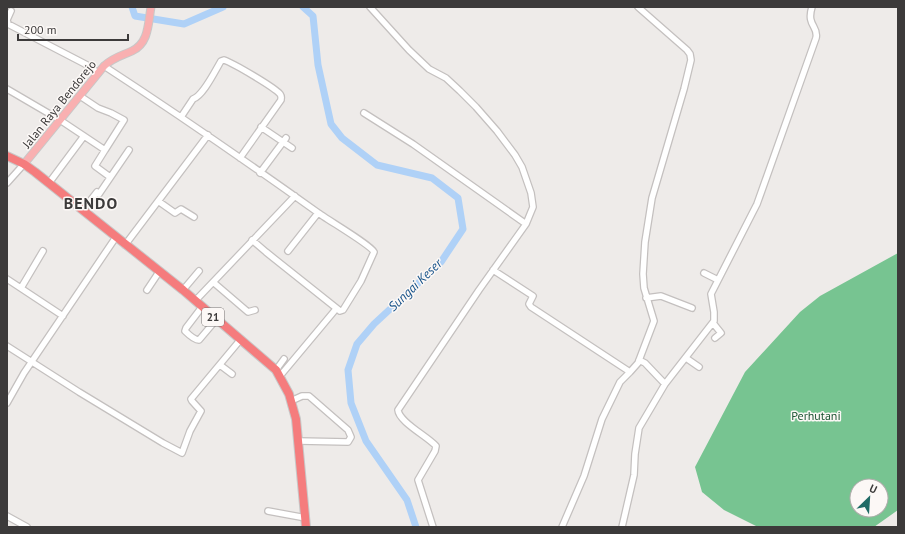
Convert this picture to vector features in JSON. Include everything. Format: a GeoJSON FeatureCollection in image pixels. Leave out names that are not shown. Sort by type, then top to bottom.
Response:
{"type":"FeatureCollection","features":[{"type":"Feature","properties":{"kind":"highway","name":"21"},"geometry":{"type":"LineString","coordinates":[[7,156],[24,164],[49,183],[183,290],[216,320],[241,339],[278,373],[291,401],[296,419],[306,523]]}},
{"type":"Feature","properties":{"kind":"main road","name":"Jalan Raya Bendorejo"},"geometry":{"type":"LineString","coordinates":[[24,164],[104,66],[111,60],[140,46],[146,38],[151,7]]}},
{"type":"Feature","properties":{"kind":"street"},"geometry":{"type":"LineString","coordinates":[[370,7],[409,50],[430,69],[450,81],[476,107],[516,155],[522,167],[531,193],[533,204],[533,210],[526,224],[398,410],[399,414],[408,423],[436,446],[435,451],[418,480],[433,527]]}},
{"type":"Feature","properties":{"kind":"street"},"geometry":{"type":"LineString","coordinates":[[562,527],[584,476],[599,426],[620,382],[639,360],[654,321],[644,288],[644,256],[652,198],[691,60],[690,54],[687,50],[638,7]]}},
{"type":"Feature","properties":{"kind":"street"},"geometry":{"type":"LineString","coordinates":[[622,527],[634,475],[637,431],[664,384],[713,323],[714,312],[711,294],[757,204],[806,68],[817,33],[809,19],[809,13],[812,7]]}},
{"type":"Feature","properties":{"kind":"street"},"geometry":{"type":"LineString","coordinates":[[12,11],[8,24],[87,65],[98,73]]}},
{"type":"Feature","properties":{"kind":"street"},"geometry":{"type":"LineString","coordinates":[[181,117],[193,99],[202,92],[221,61],[224,60],[242,69],[271,87],[279,94],[281,100],[240,158]]}},
{"type":"Feature","properties":{"kind":"street"},"geometry":{"type":"LineString","coordinates":[[104,66],[208,135],[260,173],[361,241],[373,251],[369,265],[361,281],[343,310],[340,311],[252,240]]}},
{"type":"Feature","properties":{"kind":"street"},"geometry":{"type":"LineString","coordinates":[[7,89],[60,120],[105,150]]}},
{"type":"Feature","properties":{"kind":"street"},"geometry":{"type":"LineString","coordinates":[[80,96],[98,108],[112,112],[124,120],[95,166],[110,177]]}},
{"type":"Feature","properties":{"kind":"street"},"geometry":{"type":"LineString","coordinates":[[364,113],[419,148],[526,224]]}},
{"type":"Feature","properties":{"kind":"street"},"geometry":{"type":"LineString","coordinates":[[261,127],[285,140],[292,148]]}},
{"type":"Feature","properties":{"kind":"street"},"geometry":{"type":"LineString","coordinates":[[125,245],[208,135]]}},
{"type":"Feature","properties":{"kind":"street"},"geometry":{"type":"LineString","coordinates":[[49,183],[84,136]]}},
{"type":"Feature","properties":{"kind":"street"},"geometry":{"type":"LineString","coordinates":[[260,173],[285,140]]}},
{"type":"Feature","properties":{"kind":"street"},"geometry":{"type":"LineString","coordinates":[[83,210],[97,192],[99,194],[129,150]]}},
{"type":"Feature","properties":{"kind":"street"},"geometry":{"type":"LineString","coordinates":[[7,183],[24,164]]}},
{"type":"Feature","properties":{"kind":"street"},"geometry":{"type":"LineString","coordinates":[[195,301],[295,196]]}},
{"type":"Feature","properties":{"kind":"street"},"geometry":{"type":"LineString","coordinates":[[158,201],[175,213],[181,209],[194,217]]}},
{"type":"Feature","properties":{"kind":"street"},"geometry":{"type":"LineString","coordinates":[[288,251],[318,213]]}},
{"type":"Feature","properties":{"kind":"street"},"geometry":{"type":"LineString","coordinates":[[7,403],[32,362],[116,237]]}},
{"type":"Feature","properties":{"kind":"street"},"geometry":{"type":"LineString","coordinates":[[21,288],[43,250]]}},
{"type":"Feature","properties":{"kind":"street"},"geometry":{"type":"LineString","coordinates":[[493,270],[533,296],[530,303],[531,307],[630,372]]}},
{"type":"Feature","properties":{"kind":"street"},"geometry":{"type":"LineString","coordinates":[[183,290],[199,271]]}},
{"type":"Feature","properties":{"kind":"street"},"geometry":{"type":"LineString","coordinates":[[147,290],[159,272]]}},
{"type":"Feature","properties":{"kind":"street"},"geometry":{"type":"LineString","coordinates":[[704,273],[718,280]]}},
{"type":"Feature","properties":{"kind":"street"},"geometry":{"type":"LineString","coordinates":[[7,279],[63,316]]}},
{"type":"Feature","properties":{"kind":"street"},"geometry":{"type":"LineString","coordinates":[[213,282],[248,312],[256,310]]}},
{"type":"Feature","properties":{"kind":"street"},"geometry":{"type":"LineString","coordinates":[[646,298],[661,296],[692,308]]}},
{"type":"Feature","properties":{"kind":"street"},"geometry":{"type":"LineString","coordinates":[[202,308],[186,328],[186,332],[196,340],[199,340],[216,320]]}},
{"type":"Feature","properties":{"kind":"street"},"geometry":{"type":"LineString","coordinates":[[278,373],[336,309]]}},
{"type":"Feature","properties":{"kind":"street"},"geometry":{"type":"LineString","coordinates":[[713,323],[721,333],[715,338]]}},
{"type":"Feature","properties":{"kind":"street"},"geometry":{"type":"LineString","coordinates":[[7,346],[181,453],[183,452],[190,431],[201,411],[191,399],[241,339]]}},
{"type":"Feature","properties":{"kind":"street"},"geometry":{"type":"LineString","coordinates":[[686,358],[699,367]]}},
{"type":"Feature","properties":{"kind":"street"},"geometry":{"type":"LineString","coordinates":[[278,373],[284,359]]}},
{"type":"Feature","properties":{"kind":"street"},"geometry":{"type":"LineString","coordinates":[[639,360],[645,363],[664,384]]}},
{"type":"Feature","properties":{"kind":"street"},"geometry":{"type":"LineString","coordinates":[[220,365],[232,374]]}},
{"type":"Feature","properties":{"kind":"street"},"geometry":{"type":"LineString","coordinates":[[291,401],[302,396],[309,396],[348,430],[351,437],[348,442],[341,443],[299,441]]}},
{"type":"Feature","properties":{"kind":"street"},"geometry":{"type":"LineString","coordinates":[[268,511],[306,523]]}},
{"type":"Feature","properties":{"kind":"street"},"geometry":{"type":"LineString","coordinates":[[7,516],[27,527]]}},
{"type":"Feature","properties":{"kind":"green space","name":"Perhutani"},"geometry":{"type":"Polygon","coordinates":[[[898,253],[898,510],[889,516],[889,478],[849,478],[849,518],[887,518],[874,527],[758,527],[724,510],[702,492],[695,467],[745,372],[800,312],[820,296],[898,253]]]}},
{"type":"Feature","properties":{"kind":"waterway","name":"Sungai Keser"},"geometry":{"type":"LineString","coordinates":[[132,7],[135,16],[184,24],[223,7]]}},
{"type":"Feature","properties":{"kind":"waterway","name":"Sungai Keser"},"geometry":{"type":"LineString","coordinates":[[303,7],[313,16],[318,65],[331,124],[342,138],[377,165],[432,178],[458,198],[463,229],[441,262],[374,324],[357,344],[348,370],[351,403],[366,441],[407,500],[416,527]]}},
{"type":"Feature","properties":{"kind":"district","name":"BENDO"},"geometry":{"type":"Point","coordinates":[91,203]}}]}
